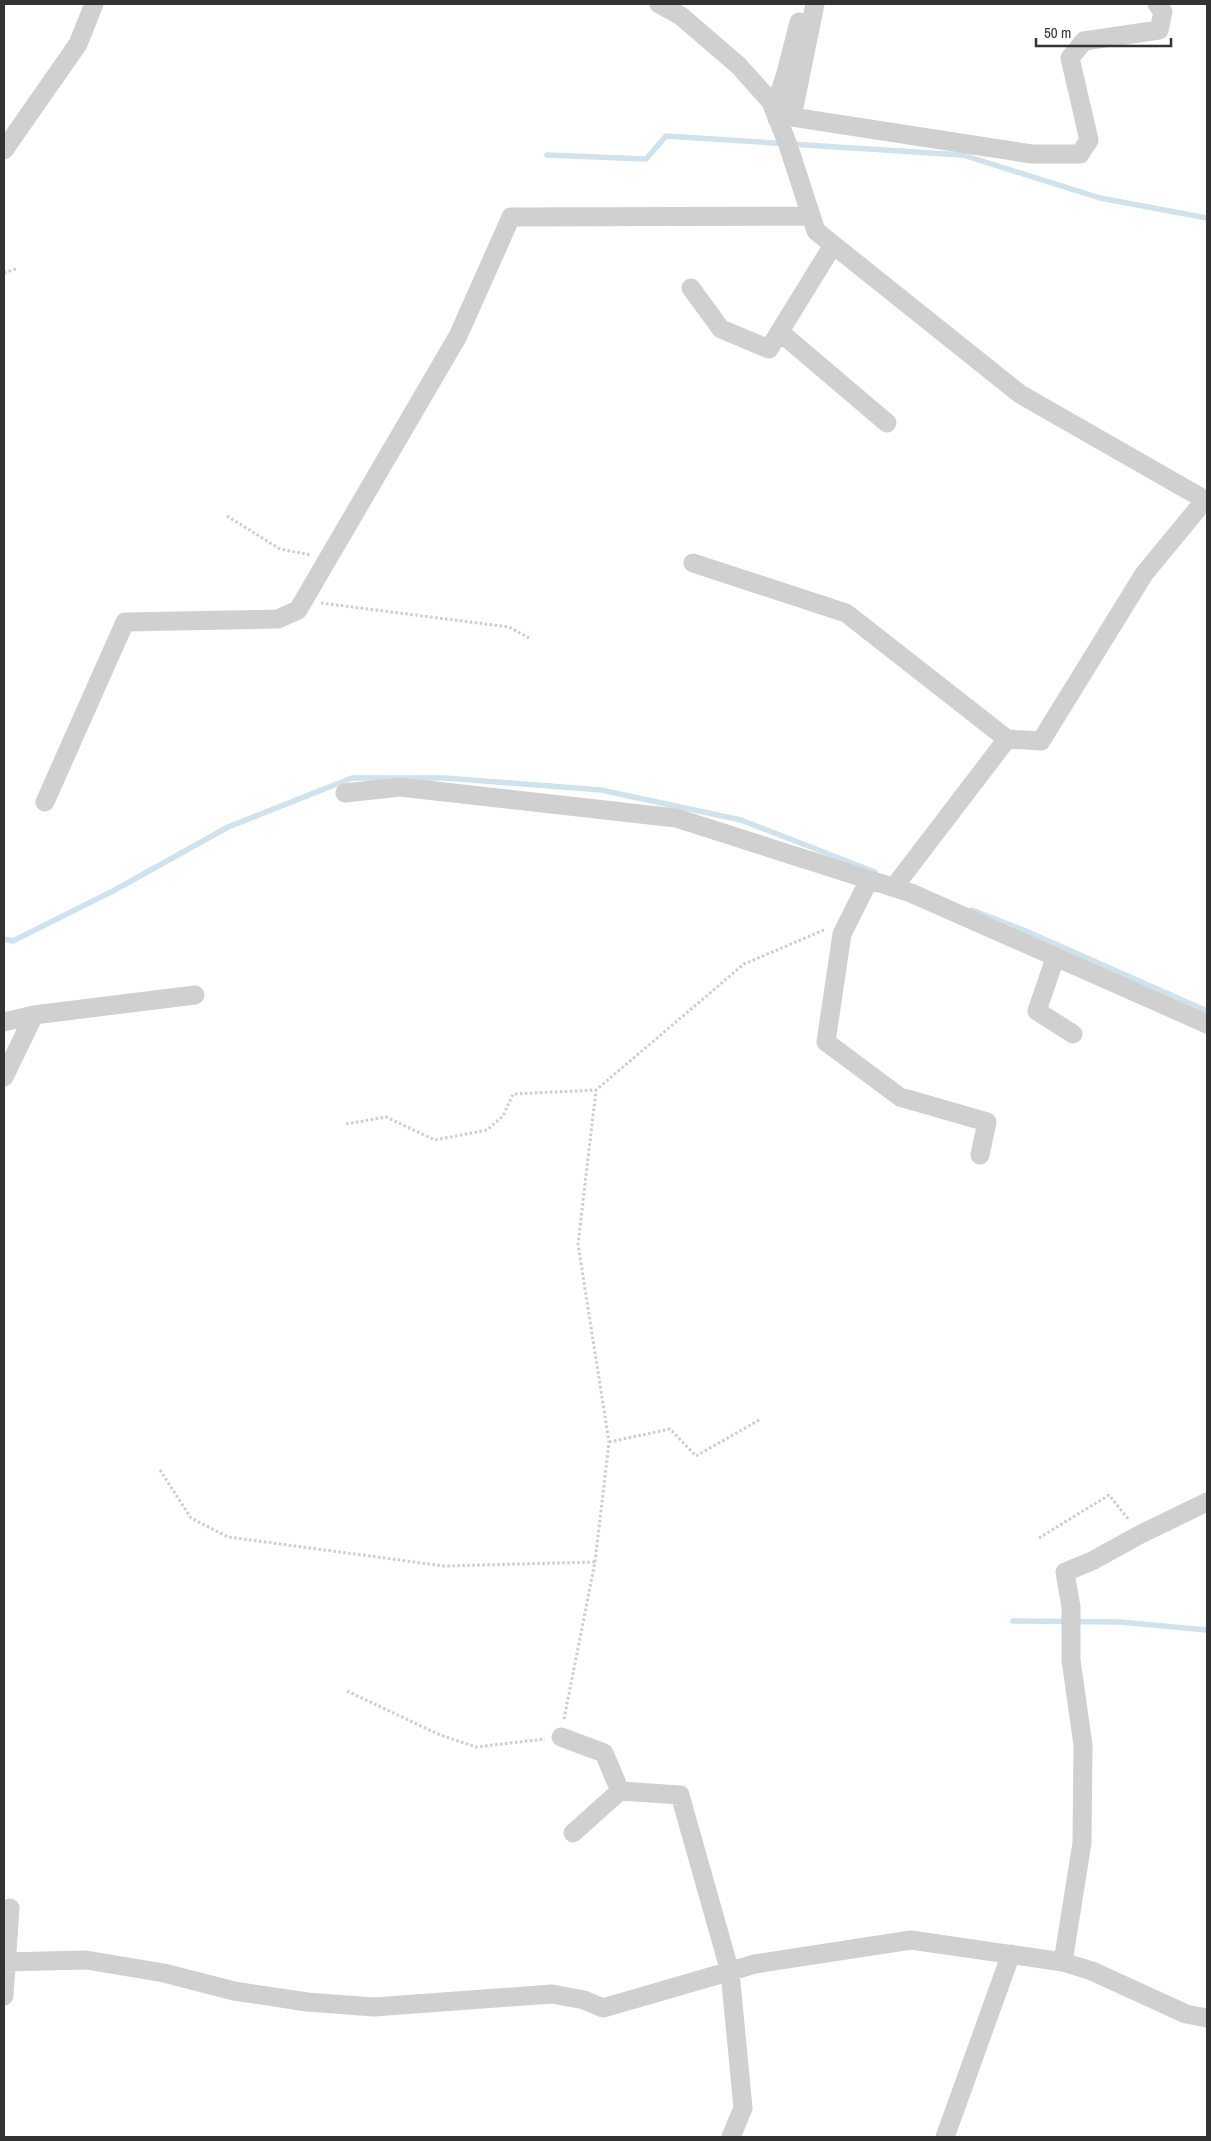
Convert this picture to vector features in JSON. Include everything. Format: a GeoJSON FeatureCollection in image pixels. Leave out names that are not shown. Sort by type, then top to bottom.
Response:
{"type":"FeatureCollection","features":[{"type":"Feature","properties":{"kind":"street"},"geometry":{"type":"LineString","coordinates":[[4,150],[78,44],[94,4]]}},
{"type":"Feature","properties":{"kind":"street"},"geometry":{"type":"LineString","coordinates":[[659,4],[681,16],[739,66],[770,102],[783,125],[816,230],[1020,394],[1206,500],[1144,574],[1041,741],[1007,739],[846,613],[692,563]]}},
{"type":"Feature","properties":{"kind":"street"},"geometry":{"type":"LineString","coordinates":[[783,125],[786,73],[803,4]]}},
{"type":"Feature","properties":{"kind":"street"},"geometry":{"type":"LineString","coordinates":[[783,125],[815,4]]}},
{"type":"Feature","properties":{"kind":"street"},"geometry":{"type":"LineString","coordinates":[[783,125],[1032,154],[1080,154],[1089,140],[1070,58],[1084,41],[1159,30],[1163,12],[1157,4]]}},
{"type":"Feature","properties":{"kind":"street"},"geometry":{"type":"LineString","coordinates":[[45,802],[125,622],[278,619],[298,610],[458,336],[511,217],[811,216]]}},
{"type":"Feature","properties":{"kind":"street"},"geometry":{"type":"LineString","coordinates":[[691,288],[721,329],[769,349],[834,245]]}},
{"type":"Feature","properties":{"kind":"street"},"geometry":{"type":"LineString","coordinates":[[780,332],[887,423]]}},
{"type":"Feature","properties":{"kind":"street"},"geometry":{"type":"LineString","coordinates":[[894,888],[1007,739]]}},
{"type":"Feature","properties":{"kind":"street"},"geometry":{"type":"LineString","coordinates":[[345,793],[400,787],[676,818],[894,888],[1207,1024]]}},
{"type":"Feature","properties":{"kind":"street"},"geometry":{"type":"LineString","coordinates":[[869,880],[842,934],[826,1042],[900,1096],[987,1122],[980,1155]]}},
{"type":"Feature","properties":{"kind":"street"},"geometry":{"type":"LineString","coordinates":[[1055,958],[1038,1011],[1073,1034]]}},
{"type":"Feature","properties":{"kind":"street"},"geometry":{"type":"LineString","coordinates":[[4,1022],[34,1016],[195,995]]}},
{"type":"Feature","properties":{"kind":"street"},"geometry":{"type":"LineString","coordinates":[[4,1077],[34,1016]]}},
{"type":"Feature","properties":{"kind":"street"},"geometry":{"type":"LineString","coordinates":[[1063,1962],[1082,1843],[1082,1745],[1071,1660],[1071,1607],[1065,1572],[1092,1561],[1141,1534],[1207,1502]]}},
{"type":"Feature","properties":{"kind":"street"},"geometry":{"type":"LineString","coordinates":[[561,1737],[604,1753],[620,1791]]}},
{"type":"Feature","properties":{"kind":"street"},"geometry":{"type":"LineString","coordinates":[[573,1833],[620,1791],[680,1795],[730,1972],[743,2108],[731,2137]]}},
{"type":"Feature","properties":{"kind":"street"},"geometry":{"type":"LineString","coordinates":[[4,1996],[10,1908]]}},
{"type":"Feature","properties":{"kind":"street"},"geometry":{"type":"LineString","coordinates":[[5,1962],[86,1960],[164,1973],[234,1991],[307,2002],[374,2007],[552,1994],[584,2000],[603,2008],[755,1964],[911,1940],[1063,1962],[1092,1972],[1186,2014],[1207,2018]]}},
{"type":"Feature","properties":{"kind":"street"},"geometry":{"type":"LineString","coordinates":[[945,2137],[1011,1954]]}},
{"type":"Feature","properties":{"kind":"path"},"geometry":{"type":"LineString","coordinates":[[4,273],[16,270]]}},
{"type":"Feature","properties":{"kind":"path"},"geometry":{"type":"LineString","coordinates":[[227,516],[280,549],[328,558]]}},
{"type":"Feature","properties":{"kind":"path"},"geometry":{"type":"LineString","coordinates":[[303,601],[509,626],[529,638]]}},
{"type":"Feature","properties":{"kind":"path"},"geometry":{"type":"LineString","coordinates":[[346,1124],[386,1117],[435,1140],[487,1130],[502,1116],[513,1094],[596,1090],[744,964],[850,918]]}},
{"type":"Feature","properties":{"kind":"path"},"geometry":{"type":"LineString","coordinates":[[347,1691],[440,1735],[476,1747],[561,1737],[595,1562],[609,1442],[578,1244],[596,1090]]}},
{"type":"Feature","properties":{"kind":"path"},"geometry":{"type":"LineString","coordinates":[[609,1442],[670,1429],[696,1456],[761,1419]]}},
{"type":"Feature","properties":{"kind":"path"},"geometry":{"type":"LineString","coordinates":[[160,1470],[192,1518],[228,1538],[444,1566],[595,1562]]}},
{"type":"Feature","properties":{"kind":"path"},"geometry":{"type":"LineString","coordinates":[[1039,1538],[1109,1495],[1141,1534]]}},
{"type":"Feature","properties":{"kind":"waterway"},"geometry":{"type":"LineString","coordinates":[[547,155],[646,159],[666,136],[963,155],[1100,198],[1207,218]]}},
{"type":"Feature","properties":{"kind":"waterway"},"geometry":{"type":"LineString","coordinates":[[4,939],[13,941],[113,891],[228,827],[352,778],[445,778],[601,790],[741,820],[875,872]]}},
{"type":"Feature","properties":{"kind":"waterway"},"geometry":{"type":"LineString","coordinates":[[972,910],[1026,931],[1207,1011]]}},
{"type":"Feature","properties":{"kind":"waterway"},"geometry":{"type":"LineString","coordinates":[[1013,1621],[1120,1622],[1207,1630]]}}]}
